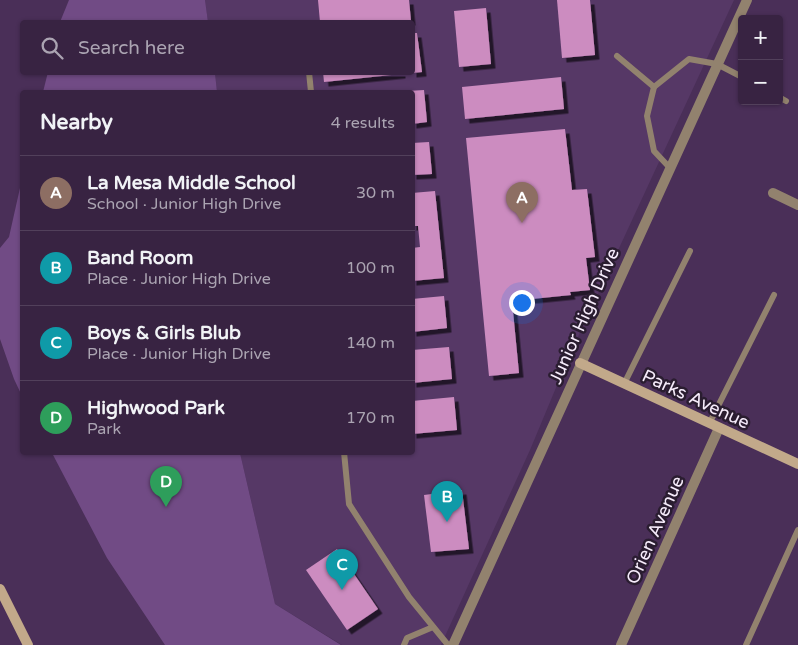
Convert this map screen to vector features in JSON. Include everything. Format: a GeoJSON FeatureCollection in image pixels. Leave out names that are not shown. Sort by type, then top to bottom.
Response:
{"type":"FeatureCollection","features":[{"type":"Feature","properties":{"kind":"street","name":"Junior High Drive"},"geometry":{"type":"LineString","coordinates":[[453,645],[746,0]]}},
{"type":"Feature","properties":{"kind":"street"},"geometry":{"type":"LineString","coordinates":[[773,193],[798,205]]}},
{"type":"Feature","properties":{"kind":"street","name":"Parks Avenue"},"geometry":{"type":"LineString","coordinates":[[580,363],[798,464]]}},
{"type":"Feature","properties":{"kind":"street","name":"Orien Avenue"},"geometry":{"type":"LineString","coordinates":[[621,645],[714,426]]}},
{"type":"Feature","properties":{"kind":"street"},"geometry":{"type":"LineString","coordinates":[[0,589],[28,645]]}},
{"type":"Feature","properties":{"kind":"lane"},"geometry":{"type":"LineString","coordinates":[[617,56],[654,87]]}},
{"type":"Feature","properties":{"kind":"lane"},"geometry":{"type":"LineString","coordinates":[[670,168],[654,151],[647,116],[654,87],[689,59],[717,64],[738,75]]}},
{"type":"Feature","properties":{"kind":"lane"},"geometry":{"type":"LineString","coordinates":[[309,75],[311,90]]}},
{"type":"Feature","properties":{"kind":"lane"},"geometry":{"type":"LineString","coordinates":[[624,384],[690,251]]}},
{"type":"Feature","properties":{"kind":"lane"},"geometry":{"type":"LineString","coordinates":[[714,426],[774,295]]}},
{"type":"Feature","properties":{"kind":"lane"},"geometry":{"type":"LineString","coordinates":[[344,455],[349,504],[408,597],[448,645]]}},
{"type":"Feature","properties":{"kind":"lane"},"geometry":{"type":"LineString","coordinates":[[746,645],[798,530]]}},
{"type":"Feature","properties":{"kind":"lane"},"geometry":{"type":"LineString","coordinates":[[404,645],[407,638],[434,627]]}},
{"type":"Feature","properties":{"kind":"shaded area"},"geometry":{"type":"Polygon","coordinates":[[[69,0],[205,0],[208,20],[61,20],[69,0]]]}},
{"type":"Feature","properties":{"kind":"shaded area"},"geometry":{"type":"Polygon","coordinates":[[[205,0],[734,0],[570,354],[530,450],[441,645],[342,645],[275,604],[240,455],[415,455],[415,90],[217,90],[215,75],[415,75],[415,20],[208,20],[205,0]]]}},
{"type":"Feature","properties":{"kind":"shaded area"},"geometry":{"type":"Polygon","coordinates":[[[47,75],[215,75],[217,90],[44,90],[47,75]]]}},
{"type":"Feature","properties":{"kind":"shaded area"},"geometry":{"type":"Polygon","coordinates":[[[20,188],[20,392],[0,339],[0,248],[9,237],[20,188]]]}},
{"type":"Feature","properties":{"kind":"shaded area"},"geometry":{"type":"Polygon","coordinates":[[[53,455],[240,455],[275,604],[341,645],[165,645],[107,558],[53,455]]]}},
{"type":"Feature","properties":{"kind":"building"},"geometry":{"type":"Polygon","coordinates":[[[318,0],[409,0],[411,20],[320,20],[318,0]]]}},
{"type":"Feature","properties":{"kind":"building"},"geometry":{"type":"Polygon","coordinates":[[[557,0],[590,0],[595,55],[562,58],[557,0]]]}},
{"type":"Feature","properties":{"kind":"building"},"geometry":{"type":"Polygon","coordinates":[[[486,8],[491,64],[459,67],[454,11],[486,8]]]}},
{"type":"Feature","properties":{"kind":"building"},"geometry":{"type":"Polygon","coordinates":[[[415,33],[417,33],[422,72],[415,73],[415,33]]]}},
{"type":"Feature","properties":{"kind":"building"},"geometry":{"type":"Polygon","coordinates":[[[323,75],[391,75],[324,82],[323,75]]]}},
{"type":"Feature","properties":{"kind":"building"},"geometry":{"type":"Polygon","coordinates":[[[561,77],[564,109],[465,119],[462,87],[561,77]]]}},
{"type":"Feature","properties":{"kind":"building"},"geometry":{"type":"Polygon","coordinates":[[[424,90],[427,122],[415,124],[415,91],[424,90]]]}},
{"type":"Feature","properties":{"kind":"building"},"geometry":{"type":"Polygon","coordinates":[[[565,129],[572,190],[587,189],[595,257],[586,258],[590,290],[570,292],[571,295],[512,301],[519,373],[489,376],[466,138],[565,129]]]}},
{"type":"Feature","properties":{"kind":"building"},"geometry":{"type":"Polygon","coordinates":[[[429,142],[432,174],[415,175],[415,143],[429,142]]]}},
{"type":"Feature","properties":{"kind":"building"},"geometry":{"type":"Polygon","coordinates":[[[435,191],[444,278],[415,281],[415,248],[420,247],[418,226],[415,226],[415,193],[435,191]]]}},
{"type":"Feature","properties":{"kind":"building"},"geometry":{"type":"Polygon","coordinates":[[[444,296],[447,328],[415,332],[415,299],[444,296]]]}},
{"type":"Feature","properties":{"kind":"building"},"geometry":{"type":"Polygon","coordinates":[[[449,347],[452,379],[415,383],[415,350],[449,347]]]}},
{"type":"Feature","properties":{"kind":"building"},"geometry":{"type":"Polygon","coordinates":[[[454,397],[457,430],[415,434],[415,401],[454,397]]]}},
{"type":"Feature","properties":{"kind":"building"},"geometry":{"type":"Polygon","coordinates":[[[462,490],[469,549],[431,552],[424,495],[462,490]]]}},
{"type":"Feature","properties":{"kind":"building"},"geometry":{"type":"Polygon","coordinates":[[[337,549],[378,609],[347,630],[306,570],[337,549]]]}},
{"type":"Feature","properties":{"kind":"place","name":"La Mesa Middle School"},"geometry":{"type":"Point","coordinates":[522,223]}},
{"type":"Feature","properties":{"kind":"place","name":"Highwood Park"},"geometry":{"type":"Point","coordinates":[166,507]}},
{"type":"Feature","properties":{"kind":"place","name":"Band Room"},"geometry":{"type":"Point","coordinates":[447,522]}},
{"type":"Feature","properties":{"kind":"place","name":"Boys & Girls Blub"},"geometry":{"type":"Point","coordinates":[342,590]}}]}
